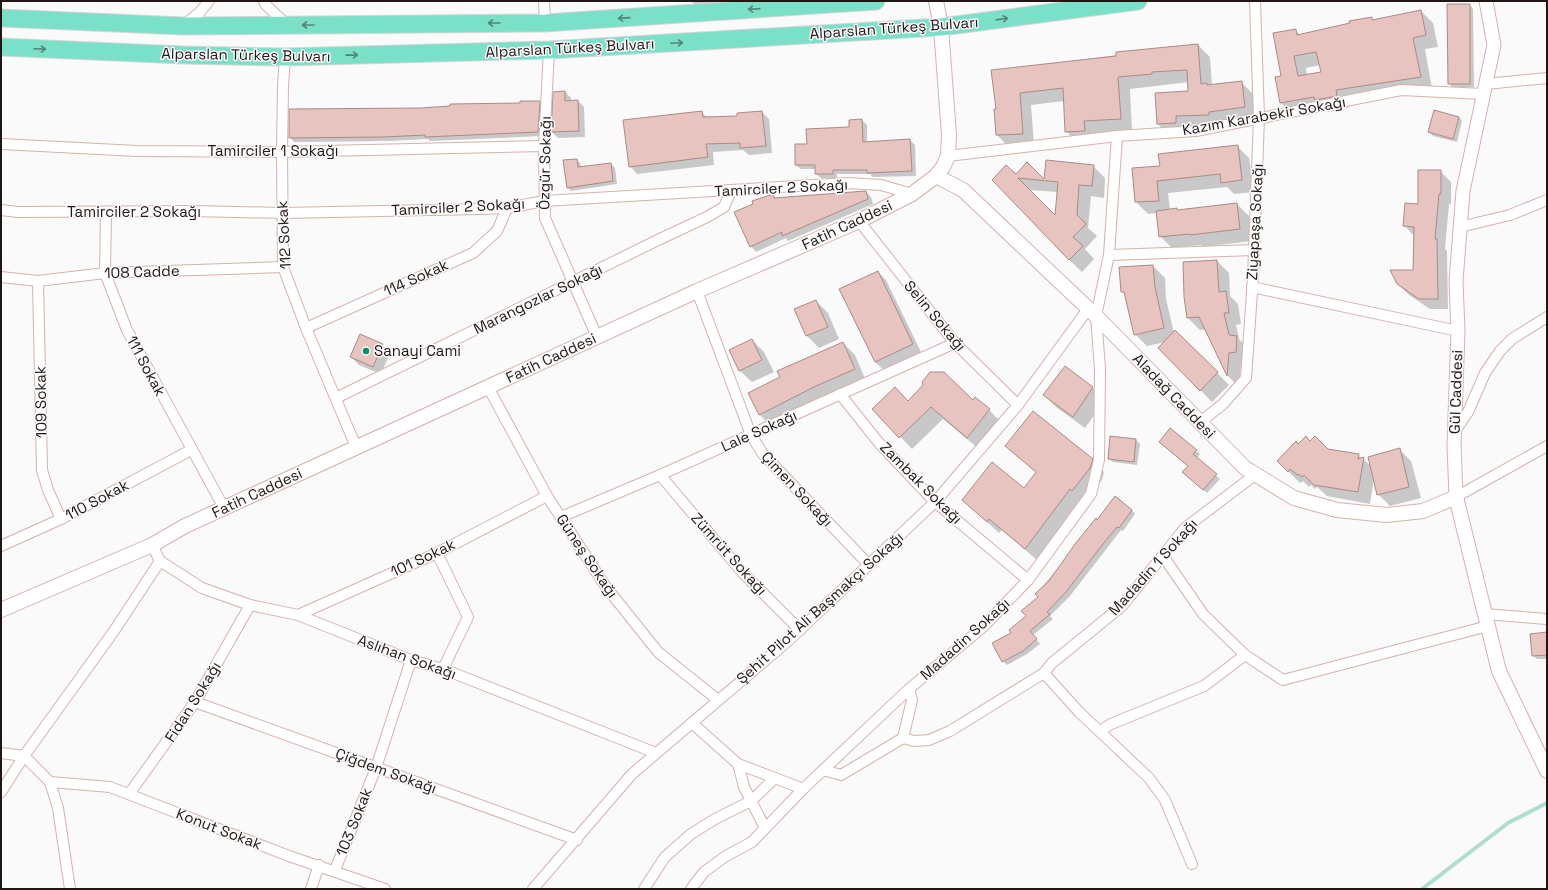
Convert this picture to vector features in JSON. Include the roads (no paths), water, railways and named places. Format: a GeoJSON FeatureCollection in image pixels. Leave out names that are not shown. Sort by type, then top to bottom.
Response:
{"type":"FeatureCollection","features":[{"type":"Feature","properties":{"kind":"highway","name":"Alparslan Türkeş Bulvarı"},"geometry":{"type":"LineString","coordinates":[[1,18],[183,26],[545,23],[876,1]]}},
{"type":"Feature","properties":{"kind":"highway","name":"Alparslan Türkeş Bulvarı"},"geometry":{"type":"LineString","coordinates":[[1,47],[183,55],[285,57],[549,50],[941,27],[1138,1]]}},
{"type":"Feature","properties":{"kind":"main road","name":"Fatih Caddesi"},"geometry":{"type":"LineString","coordinates":[[1,610],[152,545],[185,526],[356,447],[697,291],[859,221],[912,194],[936,176],[943,167],[948,156],[950,135],[941,27],[936,1]]}},
{"type":"Feature","properties":{"kind":"main road","name":"Aladağ Caddesi"},"geometry":{"type":"LineString","coordinates":[[936,176],[963,190],[1092,313],[1245,468],[1294,498],[1337,510],[1387,515],[1423,511],[1456,497]]}},
{"type":"Feature","properties":{"kind":"main road","name":"Gül Caddesi"},"geometry":{"type":"LineString","coordinates":[[1456,497],[1499,671],[1544,766]]}},
{"type":"Feature","properties":{"kind":"street"},"geometry":{"type":"LineString","coordinates":[[183,26],[199,13],[209,1]]}},
{"type":"Feature","properties":{"kind":"street"},"geometry":{"type":"LineString","coordinates":[[264,1],[266,5],[287,25]]}},
{"type":"Feature","properties":{"kind":"street"},"geometry":{"type":"LineString","coordinates":[[544,1],[545,23]]}},
{"type":"Feature","properties":{"kind":"street","name":"Ziyapaşa Sokağı"},"geometry":{"type":"LineString","coordinates":[[1199,423],[1223,404],[1246,378],[1254,250],[1259,118],[1255,1]]}},
{"type":"Feature","properties":{"kind":"street","name":"Gül Caddesi"},"geometry":{"type":"LineString","coordinates":[[1456,497],[1455,431],[1458,331],[1456,281],[1463,191],[1494,45],[1486,1]]}},
{"type":"Feature","properties":{"kind":"street","name":"Özgür Sokağı"},"geometry":{"type":"LineString","coordinates":[[549,50],[544,146],[545,218],[597,337]]}},
{"type":"Feature","properties":{"kind":"street","name":"112 Sokak"},"geometry":{"type":"LineString","coordinates":[[285,57],[282,152],[283,267],[306,328],[356,447]]}},
{"type":"Feature","properties":{"kind":"street","name":"Kazım Karabekir Sokağı"},"geometry":{"type":"LineString","coordinates":[[948,156],[1117,136],[1196,130],[1401,90],[1484,89],[1547,78]]}},
{"type":"Feature","properties":{"kind":"street","name":"Şehit Pilot Ali Başmakçı Sokağı"},"geometry":{"type":"LineString","coordinates":[[533,889],[577,840],[632,774],[800,630],[935,502],[1018,405],[1092,313],[1109,255],[1117,136]]}},
{"type":"Feature","properties":{"kind":"street","name":"Tamirciler 1 Sokağı"},"geometry":{"type":"LineString","coordinates":[[1,144],[137,151],[282,152],[544,146]]}},
{"type":"Feature","properties":{"kind":"street","name":"Tamirciler 2 Sokağı"},"geometry":{"type":"LineString","coordinates":[[1,210],[18,212],[106,213],[193,211],[283,213],[507,208],[544,201],[848,183],[881,185],[912,194]]}},
{"type":"Feature","properties":{"kind":"street","name":"Marangozlar Sokağı"},"geometry":{"type":"LineString","coordinates":[[336,398],[707,218],[724,207],[732,191]]}},
{"type":"Feature","properties":{"kind":"street"},"geometry":{"type":"LineString","coordinates":[[1460,227],[1510,215],[1547,200]]}},
{"type":"Feature","properties":{"kind":"street","name":"114 Sokak"},"geometry":{"type":"LineString","coordinates":[[306,328],[473,253],[497,231],[507,208]]}},
{"type":"Feature","properties":{"kind":"street","name":"111 Sokak"},"geometry":{"type":"LineString","coordinates":[[106,213],[105,273],[127,330],[191,450],[224,508]]}},
{"type":"Feature","properties":{"kind":"street","name":"Selin Sokağı"},"geometry":{"type":"LineString","coordinates":[[859,221],[955,343],[1018,405]]}},
{"type":"Feature","properties":{"kind":"street"},"geometry":{"type":"LineString","coordinates":[[1109,255],[1254,250]]}},
{"type":"Feature","properties":{"kind":"street","name":"108 Cadde"},"geometry":{"type":"LineString","coordinates":[[1,277],[38,281],[105,273],[283,267]]}},
{"type":"Feature","properties":{"kind":"street","name":"109 Sokak"},"geometry":{"type":"LineString","coordinates":[[38,281],[42,470],[48,490],[61,519]]}},
{"type":"Feature","properties":{"kind":"street"},"geometry":{"type":"LineString","coordinates":[[1252,287],[1458,331]]}},
{"type":"Feature","properties":{"kind":"street","name":"Çimen Sokağı"},"geometry":{"type":"LineString","coordinates":[[697,291],[751,434],[763,454],[869,565]]}},
{"type":"Feature","properties":{"kind":"street","name":"Madadin Sokağı"},"geometry":{"type":"LineString","coordinates":[[691,889],[704,872],[726,856],[752,842],[803,789],[909,689],[983,627],[1028,580],[1090,494],[1099,460],[1100,368],[1092,313]]}},
{"type":"Feature","properties":{"kind":"street"},"geometry":{"type":"LineString","coordinates":[[1455,431],[1468,412],[1485,373],[1500,351],[1512,339],[1547,317]]}},
{"type":"Feature","properties":{"kind":"street","name":"Lale Sokağı"},"geometry":{"type":"LineString","coordinates":[[561,517],[660,476],[955,343]]}},
{"type":"Feature","properties":{"kind":"street","name":"Güneş Sokağı"},"geometry":{"type":"LineString","coordinates":[[488,387],[547,496],[606,587],[658,652],[718,700]]}},
{"type":"Feature","properties":{"kind":"street","name":"Zambak Sokağı"},"geometry":{"type":"LineString","coordinates":[[840,394],[879,443],[935,502],[1028,580]]}},
{"type":"Feature","properties":{"kind":"street"},"geometry":{"type":"LineString","coordinates":[[1456,497],[1547,446]]}},
{"type":"Feature","properties":{"kind":"street","name":"110 Sokak"},"geometry":{"type":"LineString","coordinates":[[1,546],[61,519],[191,450]]}},
{"type":"Feature","properties":{"kind":"street","name":"Madadin 1 Sokağı"},"geometry":{"type":"LineString","coordinates":[[903,738],[914,741],[929,740],[950,731],[1044,673],[1052,663],[1122,606],[1185,528],[1256,474]]}},
{"type":"Feature","properties":{"kind":"street","name":"Zümrüt Sokağı"},"geometry":{"type":"LineString","coordinates":[[660,476],[742,572],[800,630]]}},
{"type":"Feature","properties":{"kind":"street","name":"101 Sokak"},"geometry":{"type":"LineString","coordinates":[[298,615],[437,553],[547,496]]}},
{"type":"Feature","properties":{"kind":"street"},"geometry":{"type":"LineString","coordinates":[[1,792],[24,756],[114,631],[160,561],[152,545]]}},
{"type":"Feature","properties":{"kind":"street"},"geometry":{"type":"LineString","coordinates":[[437,553],[468,618],[443,669]]}},
{"type":"Feature","properties":{"kind":"street"},"geometry":{"type":"LineString","coordinates":[[1163,556],[1203,614],[1245,655],[1283,680],[1486,620],[1547,619]]}},
{"type":"Feature","properties":{"kind":"street","name":"Aslıhan Sokağı"},"geometry":{"type":"LineString","coordinates":[[160,561],[202,588],[250,605],[298,615],[411,660],[443,669],[656,753]]}},
{"type":"Feature","properties":{"kind":"street","name":"Fidan Sokağı"},"geometry":{"type":"LineString","coordinates":[[129,794],[194,702],[250,605]]}},
{"type":"Feature","properties":{"kind":"street"},"geometry":{"type":"LineString","coordinates":[[1100,732],[1111,724],[1204,686],[1245,655]]}},
{"type":"Feature","properties":{"kind":"street","name":"103 Sokak"},"geometry":{"type":"LineString","coordinates":[[335,870],[376,768],[411,660]]}},
{"type":"Feature","properties":{"kind":"street"},"geometry":{"type":"LineString","coordinates":[[1044,673],[1079,712],[1149,778],[1165,800],[1192,864]]}},
{"type":"Feature","properties":{"kind":"street"},"geometry":{"type":"LineString","coordinates":[[823,770],[841,775],[903,738],[912,700],[909,689]]}},
{"type":"Feature","properties":{"kind":"street","name":"Çiğdem Sokağı"},"geometry":{"type":"LineString","coordinates":[[194,702],[577,840]]}},
{"type":"Feature","properties":{"kind":"street"},"geometry":{"type":"LineString","coordinates":[[692,722],[738,764],[803,789]]}},
{"type":"Feature","properties":{"kind":"street"},"geometry":{"type":"LineString","coordinates":[[1,753],[24,756],[50,782],[58,808],[70,889]]}},
{"type":"Feature","properties":{"kind":"street"},"geometry":{"type":"LineString","coordinates":[[738,764],[744,787],[765,828]]}},
{"type":"Feature","properties":{"kind":"street"},"geometry":{"type":"LineString","coordinates":[[644,889],[665,857],[691,834],[715,819],[751,801],[775,778]]}},
{"type":"Feature","properties":{"kind":"street","name":"Konut Sokak"},"geometry":{"type":"LineString","coordinates":[[50,782],[110,787],[319,866],[335,870],[385,889]]}},
{"type":"Feature","properties":{"kind":"street"},"geometry":{"type":"LineString","coordinates":[[311,889],[319,866]]}},
{"type":"Feature","properties":{"kind":"waterway"},"geometry":{"type":"LineString","coordinates":[[1422,889],[1508,823],[1547,803]]}},
{"type":"Feature","properties":{"kind":"place","name":"Sanayi Cami"},"geometry":{"type":"Point","coordinates":[366,351]}}]}
